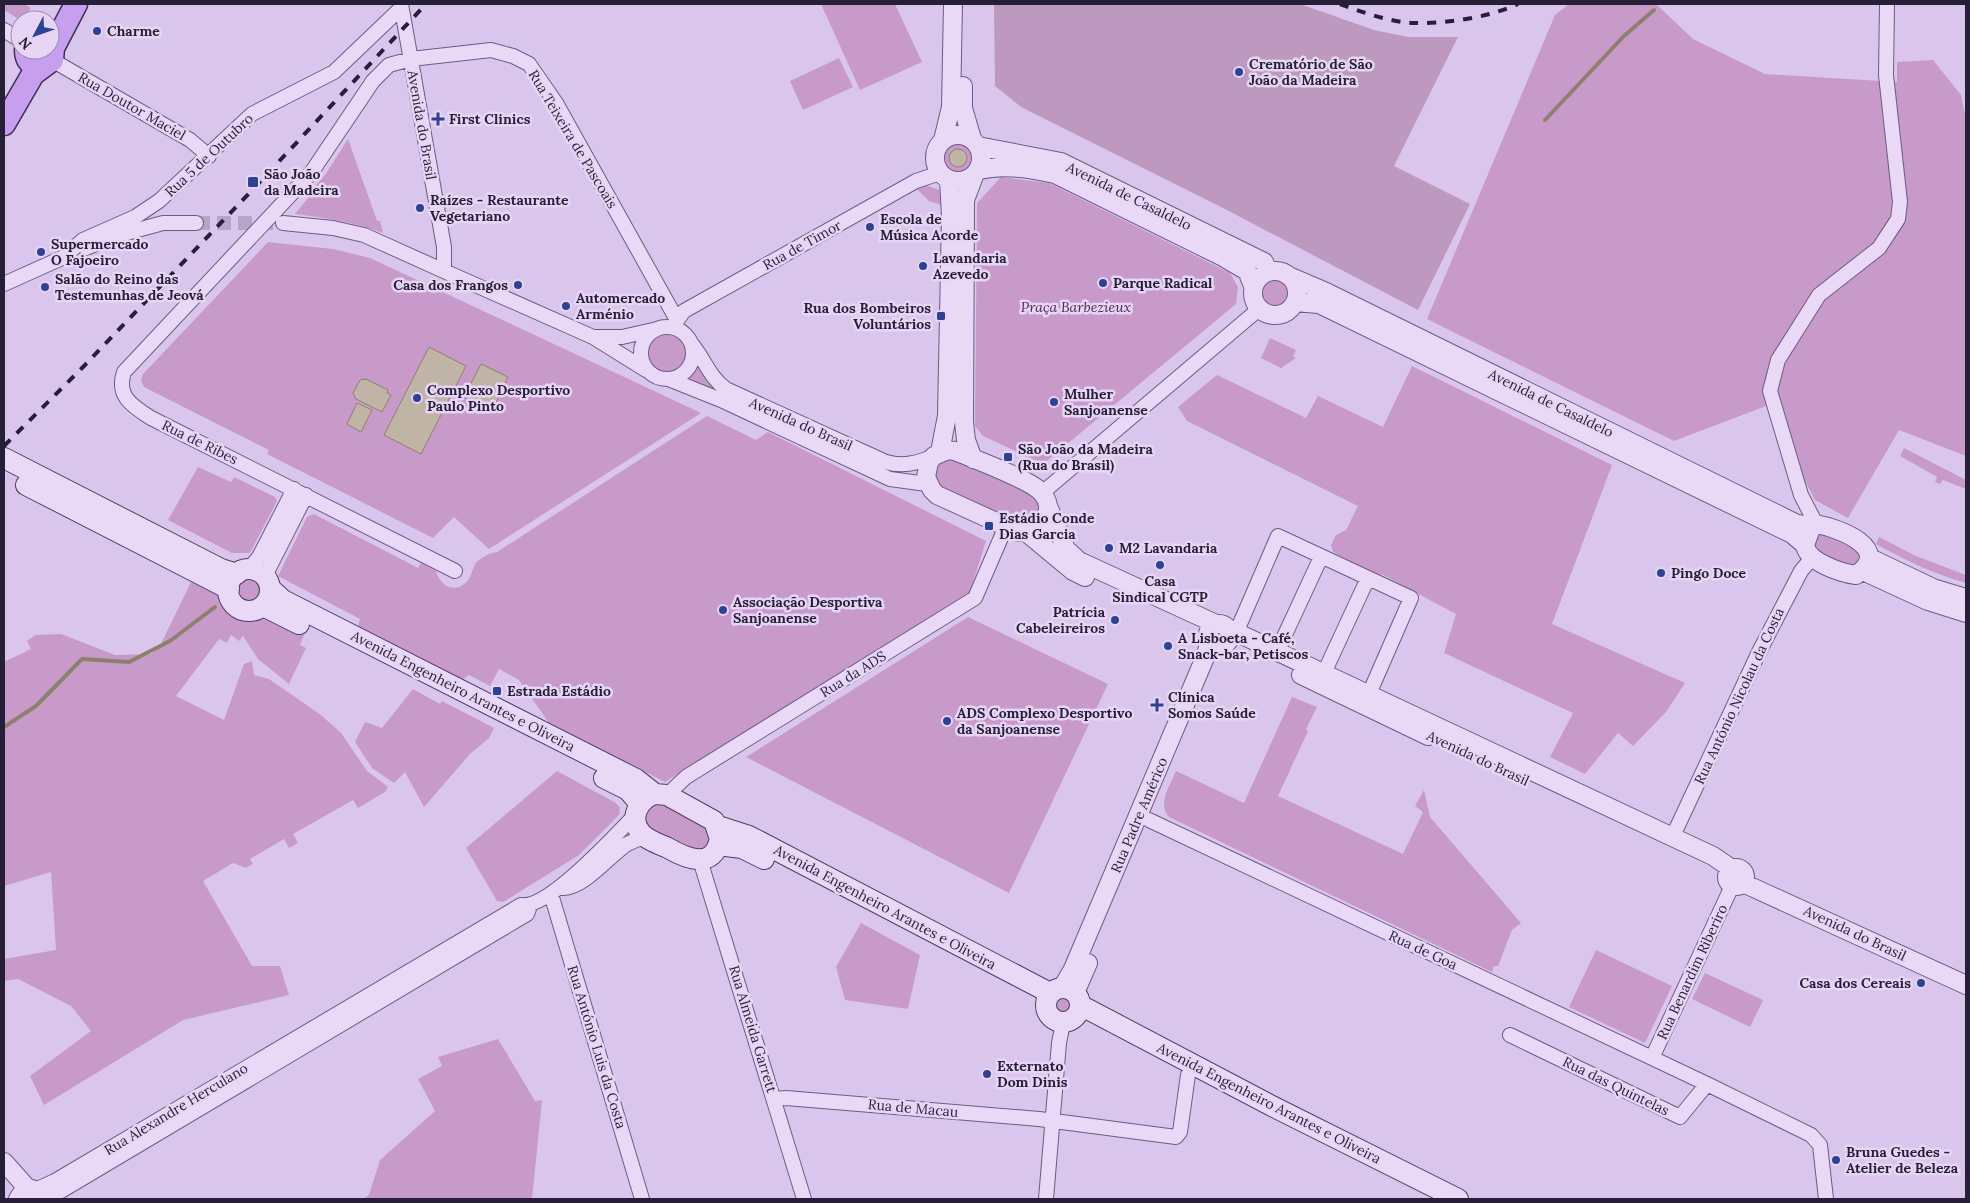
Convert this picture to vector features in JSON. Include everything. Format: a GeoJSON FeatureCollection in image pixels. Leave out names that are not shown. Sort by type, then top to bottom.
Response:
{"type":"FeatureCollection","features":[{"type":"Feature","properties":{"kind":"main road"},"geometry":{"type":"LineString","coordinates":[[60,25],[76,4]]}},
{"type":"Feature","properties":{"kind":"main road"},"geometry":{"type":"LineString","coordinates":[[4,96],[32,60]]}},
{"type":"Feature","properties":{"kind":"main road"},"geometry":{"type":"LineString","coordinates":[[4,124],[33,74],[36,60]]}},
{"type":"Feature","properties":{"kind":"main road","name":"Avenida Engenheiro Arantes e Oliveira"},"geometry":{"type":"LineString","coordinates":[[4,458],[636,779],[650,802],[710,817],[718,836],[749,836],[1065,1004],[1458,1199]]}},
{"type":"Feature","properties":{"kind":"main road","name":"Avenida Engenheiro Arantes e Oliveira"},"geometry":{"type":"LineString","coordinates":[[4,474],[252,584]]}},
{"type":"Feature","properties":{"kind":"main road","name":"Avenida Engenheiro Arantes e Oliveira"},"geometry":{"type":"LineString","coordinates":[[645,837],[638,827],[650,802]]}},
{"type":"Feature","properties":{"kind":"main road"},"geometry":{"type":"LineString","coordinates":[[645,837],[688,859],[700,860],[711,855],[718,836]]}},
{"type":"Feature","properties":{"kind":"main road","name":"Avenida Engenheiro Arantes e Oliveira"},"geometry":{"type":"LineString","coordinates":[[1065,1004],[1188,1075],[1429,1199]]}},
{"type":"Feature","properties":{"kind":"street"},"geometry":{"type":"LineString","coordinates":[[943,140],[951,107],[953,4]]}},
{"type":"Feature","properties":{"kind":"street"},"geometry":{"type":"LineString","coordinates":[[965,4],[963,108],[982,158],[965,200],[964,422],[966,440],[972,459]]}},
{"type":"Feature","properties":{"kind":"street"},"geometry":{"type":"LineString","coordinates":[[1808,551],[1814,525],[1801,495],[1770,391],[1778,360],[1819,295],[1879,248],[1898,219],[1900,202],[1886,75],[1887,4]]}},
{"type":"Feature","properties":{"kind":"street","name":"Avenida do Brasil"},"geometry":{"type":"LineString","coordinates":[[401,6],[444,247],[444,271],[592,338],[662,379],[671,380],[721,400],[890,479],[927,484],[937,495],[1006,526],[1026,532],[1073,571],[1220,635],[1277,652],[1324,673],[1712,856],[1735,877],[1764,880],[1966,975]]}},
{"type":"Feature","properties":{"kind":"street","name":"Rua 5 de Outubro"},"geometry":{"type":"LineString","coordinates":[[4,284],[64,257],[83,240],[135,217],[159,201],[252,114],[334,72],[401,6]]}},
{"type":"Feature","properties":{"kind":"street","name":"Rua Teixeira de Pascoais"},"geometry":{"type":"LineString","coordinates":[[120,382],[124,372],[311,173],[373,81],[389,65],[411,59],[491,50],[513,56],[529,64],[556,103],[674,324]]}},
{"type":"Feature","properties":{"kind":"street","name":"Rua Doutor Maciel"},"geometry":{"type":"LineString","coordinates":[[50,60],[190,140],[209,156]]}},
{"type":"Feature","properties":{"kind":"street"},"geometry":{"type":"LineString","coordinates":[[927,484],[926,469],[937,454],[947,416],[951,216],[944,176],[934,159],[938,145],[943,140],[957,135],[975,143]]}},
{"type":"Feature","properties":{"kind":"street","name":"Avenida de Casaldelo"},"geometry":{"type":"LineString","coordinates":[[975,143],[1061,162],[1264,262],[1268,271],[1280,271],[1326,292],[1797,524],[1826,526],[1862,542],[1868,548],[1866,564],[1856,575],[1848,574],[1808,551],[1792,534],[1320,304],[1296,302]]}},
{"type":"Feature","properties":{"kind":"street","name":"Avenida de Casaldelo"},"geometry":{"type":"LineString","coordinates":[[976,173],[1007,167],[1032,168],[1055,174],[1223,257],[1247,271],[1253,286],[1253,299],[1259,309]]}},
{"type":"Feature","properties":{"kind":"street"},"geometry":{"type":"LineString","coordinates":[[944,176],[962,182],[976,173]]}},
{"type":"Feature","properties":{"kind":"street","name":"Rua de Timor"},"geometry":{"type":"LineString","coordinates":[[674,324],[684,311],[916,181],[944,176]]}},
{"type":"Feature","properties":{"kind":"street"},"geometry":{"type":"LineString","coordinates":[[64,257],[118,235],[154,226],[196,223]]}},
{"type":"Feature","properties":{"kind":"street"},"geometry":{"type":"LineString","coordinates":[[283,224],[333,228],[364,235],[444,271]]}},
{"type":"Feature","properties":{"kind":"street"},"geometry":{"type":"LineString","coordinates":[[1253,286],[1256,280],[1268,271]]}},
{"type":"Feature","properties":{"kind":"street"},"geometry":{"type":"LineString","coordinates":[[1026,532],[1033,531],[1044,521],[1045,499],[1259,309],[1272,315],[1286,312],[1296,302],[1297,289],[1291,277]]}},
{"type":"Feature","properties":{"kind":"street","name":"Avenida do Brasil"},"geometry":{"type":"LineString","coordinates":[[592,338],[622,337],[674,324],[703,357],[713,378],[726,390],[886,462],[902,465],[918,462],[937,454],[955,451],[1036,488],[1045,499],[1066,549],[1079,561],[1220,635],[1419,731],[1709,864],[1966,985]]}},
{"type":"Feature","properties":{"kind":"street"},"geometry":{"type":"LineString","coordinates":[[646,370],[642,362],[641,349],[646,336],[654,330]]}},
{"type":"Feature","properties":{"kind":"street"},"geometry":{"type":"LineString","coordinates":[[671,380],[688,369],[693,356],[691,343]]}},
{"type":"Feature","properties":{"kind":"street","name":"Rua de Ribes"},"geometry":{"type":"LineString","coordinates":[[120,382],[122,392],[127,401],[151,418],[455,572]]}},
{"type":"Feature","properties":{"kind":"street"},"geometry":{"type":"LineString","coordinates":[[252,584],[300,492]]}},
{"type":"Feature","properties":{"kind":"street","name":"Rua da ADS"},"geometry":{"type":"LineString","coordinates":[[650,802],[686,777],[975,598],[1006,526]]}},
{"type":"Feature","properties":{"kind":"street"},"geometry":{"type":"LineString","coordinates":[[1220,635],[1278,536],[1411,598],[1369,694]]}},
{"type":"Feature","properties":{"kind":"street","name":"Rua António Nicolau da Costa"},"geometry":{"type":"LineString","coordinates":[[1672,838],[1759,652],[1801,571],[1808,551]]}},
{"type":"Feature","properties":{"kind":"street"},"geometry":{"type":"LineString","coordinates":[[1277,652],[1321,556]]}},
{"type":"Feature","properties":{"kind":"street","name":"Avenida de Casaldelo"},"geometry":{"type":"LineString","coordinates":[[1866,564],[1966,598]]}},
{"type":"Feature","properties":{"kind":"street","name":"Avenida de Casaldelo"},"geometry":{"type":"LineString","coordinates":[[1866,564],[1928,601],[1966,613]]}},
{"type":"Feature","properties":{"kind":"street"},"geometry":{"type":"LineString","coordinates":[[1324,673],[1368,578]]}},
{"type":"Feature","properties":{"kind":"street","name":"Rua Padre Américo"},"geometry":{"type":"LineString","coordinates":[[1046,1199],[1059,1043],[1065,1004],[1220,635]]}},
{"type":"Feature","properties":{"kind":"street","name":"Rua Alexandre Herculano"},"geometry":{"type":"LineString","coordinates":[[31,1195],[319,1031],[522,905],[530,906],[556,891],[565,881],[588,863],[650,802]]}},
{"type":"Feature","properties":{"kind":"street","name":"Rua de Goa"},"geometry":{"type":"LineString","coordinates":[[1144,818],[1706,1084]]}},
{"type":"Feature","properties":{"kind":"street","name":"Rua Alexandre Herculano"},"geometry":{"type":"LineString","coordinates":[[556,891],[569,889],[628,844],[645,837]]}},
{"type":"Feature","properties":{"kind":"street","name":"Rua Almeida Garrett"},"geometry":{"type":"LineString","coordinates":[[700,860],[804,1199]]}},
{"type":"Feature","properties":{"kind":"street","name":"Rua Benardim Riberiro"},"geometry":{"type":"LineString","coordinates":[[1652,1058],[1735,877]]}},
{"type":"Feature","properties":{"kind":"street","name":"Rua António Luis da Costa"},"geometry":{"type":"LineString","coordinates":[[556,891],[642,1199]]}},
{"type":"Feature","properties":{"kind":"street","name":"Rua das Quintelas"},"geometry":{"type":"LineString","coordinates":[[1510,1035],[1680,1117],[1706,1084]]}},
{"type":"Feature","properties":{"kind":"street","name":"Rua de Macau"},"geometry":{"type":"LineString","coordinates":[[774,1099],[786,1098],[1052,1120],[1176,1137],[1180,1132],[1188,1075]]}},
{"type":"Feature","properties":{"kind":"street"},"geometry":{"type":"LineString","coordinates":[[1706,1084],[1817,1139],[1822,1154],[1826,1199]]}},
{"type":"Feature","properties":{"kind":"street"},"geometry":{"type":"LineString","coordinates":[[4,1162],[31,1195]]}},
{"type":"Feature","properties":{"kind":"street"},"geometry":{"type":"LineString","coordinates":[[4,1177],[31,1195]]}},
{"type":"Feature","properties":{"kind":"green space"},"geometry":{"type":"Polygon","coordinates":[[[4,4],[24,4],[31,8],[30,10],[10,10],[10,14],[4,10],[4,4]]]}},
{"type":"Feature","properties":{"kind":"green space"},"geometry":{"type":"Polygon","coordinates":[[[821,4],[895,4],[922,62],[860,90],[821,4]]]}},
{"type":"Feature","properties":{"kind":"green space"},"geometry":{"type":"Polygon","coordinates":[[[1569,4],[1656,4],[1693,39],[1765,74],[1897,82],[1897,62],[1933,60],[1961,95],[1966,120],[1966,456],[1899,430],[1848,518],[1815,500],[1766,406],[1674,441],[1427,319],[1555,15],[1569,4]]]}},
{"type":"Feature","properties":{"kind":"green space"},"geometry":{"type":"Polygon","coordinates":[[[839,58],[853,87],[803,110],[790,81],[839,58]]]}},
{"type":"Feature","properties":{"kind":"green space"},"geometry":{"type":"Polygon","coordinates":[[[348,139],[383,233],[351,223],[295,214],[308,198],[306,196],[325,175],[348,139]]]}},
{"type":"Feature","properties":{"kind":"green space"},"geometry":{"type":"Polygon","coordinates":[[[958,140],[965,141],[971,145],[975,151],[975,165],[971,171],[965,175],[958,176],[951,175],[945,171],[941,165],[940,158],[941,151],[945,145],[951,141],[958,140]]]}},
{"type":"Feature","properties":{"kind":"green space","name":"Praça Barbezieux"},"geometry":{"type":"Polygon","coordinates":[[[1001,177],[1049,183],[1230,273],[1238,287],[1236,304],[1043,464],[983,436],[975,426],[977,203],[1001,177]]]}},
{"type":"Feature","properties":{"kind":"green space"},"geometry":{"type":"Polygon","coordinates":[[[926,185],[939,190],[945,206],[929,201],[916,188],[926,185]]]}},
{"type":"Feature","properties":{"kind":"green space","name":"Complexo Desportivo Paulo Pinto"},"geometry":{"type":"Polygon","coordinates":[[[268,242],[333,249],[370,258],[701,413],[489,549],[454,517],[433,538],[267,454],[269,450],[144,387],[141,380],[143,374],[268,242]]]}},
{"type":"Feature","properties":{"kind":"green space"},"geometry":{"type":"Polygon","coordinates":[[[1275,280],[1284,284],[1288,293],[1284,302],[1275,306],[1266,302],[1262,293],[1266,284],[1275,280]]]}},
{"type":"Feature","properties":{"kind":"green space"},"geometry":{"type":"Polygon","coordinates":[[[667,335],[681,340],[686,354],[681,368],[667,373],[653,368],[648,354],[653,340],[667,335]]]}},
{"type":"Feature","properties":{"kind":"green space"},"geometry":{"type":"Polygon","coordinates":[[[1270,338],[1296,350],[1293,356],[1296,358],[1281,368],[1261,358],[1270,338]]]}},
{"type":"Feature","properties":{"kind":"green space"},"geometry":{"type":"Polygon","coordinates":[[[699,362],[719,392],[718,395],[688,380],[699,362]]]}},
{"type":"Feature","properties":{"kind":"green space"},"geometry":{"type":"Polygon","coordinates":[[[1412,366],[1612,465],[1552,624],[1685,683],[1666,712],[1633,746],[1618,733],[1585,774],[1550,757],[1573,713],[1444,653],[1456,614],[1381,574],[1379,578],[1333,552],[1331,545],[1336,535],[1346,530],[1358,506],[1187,421],[1178,407],[1217,375],[1306,418],[1318,396],[1383,427],[1412,366]]]}},
{"type":"Feature","properties":{"kind":"green space"},"geometry":{"type":"Polygon","coordinates":[[[707,416],[756,440],[768,432],[986,541],[970,592],[665,782],[549,723],[519,680],[499,669],[490,686],[469,675],[462,680],[358,626],[360,619],[278,576],[307,517],[314,514],[418,568],[421,563],[436,571],[438,577],[446,586],[456,588],[466,583],[480,559],[497,552],[707,416]]]}},
{"type":"Feature","properties":{"kind":"green space"},"geometry":{"type":"Polygon","coordinates":[[[1904,448],[1966,480],[1966,489],[1943,480],[1940,484],[1935,482],[1937,477],[1900,456],[1904,448]]]}},
{"type":"Feature","properties":{"kind":"green space"},"geometry":{"type":"Polygon","coordinates":[[[952,457],[1032,494],[1040,507],[1038,518],[1025,526],[939,489],[932,470],[934,465],[952,457]]]}},
{"type":"Feature","properties":{"kind":"green space"},"geometry":{"type":"Polygon","coordinates":[[[198,467],[231,482],[234,477],[275,497],[277,501],[250,553],[232,553],[168,520],[198,467]]]}},
{"type":"Feature","properties":{"kind":"green space"},"geometry":{"type":"Polygon","coordinates":[[[1820,532],[1857,548],[1862,555],[1858,566],[1850,567],[1814,551],[1812,547],[1816,534],[1820,532]]]}},
{"type":"Feature","properties":{"kind":"green space"},"geometry":{"type":"Polygon","coordinates":[[[1879,537],[1916,556],[1966,575],[1966,583],[1931,571],[1887,550],[1876,544],[1879,537]]]}},
{"type":"Feature","properties":{"kind":"green space"},"geometry":{"type":"Polygon","coordinates":[[[250,579],[258,582],[261,590],[258,598],[250,601],[242,598],[239,590],[242,582],[250,579]]]}},
{"type":"Feature","properties":{"kind":"green space"},"geometry":{"type":"Polygon","coordinates":[[[192,580],[219,594],[229,610],[243,620],[272,619],[304,635],[300,645],[306,648],[289,684],[258,659],[243,636],[239,641],[231,635],[227,643],[219,639],[176,696],[224,720],[244,664],[252,661],[254,675],[269,679],[321,715],[341,733],[367,771],[388,787],[385,792],[358,808],[353,800],[293,834],[298,843],[289,848],[284,839],[250,859],[253,864],[246,868],[233,863],[203,881],[252,966],[280,966],[289,995],[183,1020],[44,1105],[30,1076],[91,1031],[71,1006],[18,979],[4,981],[4,959],[56,950],[51,872],[4,886],[4,662],[31,649],[27,641],[35,635],[61,634],[115,655],[151,654],[160,646],[192,580]]]}},
{"type":"Feature","properties":{"kind":"green space","name":"ADS Complexo Desportivo da Sanjoanense"},"geometry":{"type":"Polygon","coordinates":[[[968,617],[1108,684],[1009,893],[746,757],[968,617]]]}},
{"type":"Feature","properties":{"kind":"green space"},"geometry":{"type":"Polygon","coordinates":[[[413,689],[440,704],[442,701],[494,728],[489,738],[470,754],[424,807],[405,772],[394,783],[372,768],[355,742],[365,722],[382,728],[413,689]]]}},
{"type":"Feature","properties":{"kind":"green space"},"geometry":{"type":"Polygon","coordinates":[[[1292,697],[1317,707],[1278,796],[1403,854],[1423,812],[1415,806],[1424,790],[1430,817],[1521,923],[1512,930],[1498,966],[1494,966],[1492,972],[1169,817],[1164,806],[1164,800],[1176,771],[1244,803],[1292,697]]]}},
{"type":"Feature","properties":{"kind":"green space"},"geometry":{"type":"Polygon","coordinates":[[[557,771],[616,803],[620,808],[619,815],[579,855],[503,902],[497,901],[466,848],[557,771]]]}},
{"type":"Feature","properties":{"kind":"green space"},"geometry":{"type":"Polygon","coordinates":[[[660,802],[705,824],[711,838],[706,848],[695,851],[647,827],[643,816],[646,809],[660,802]]]}},
{"type":"Feature","properties":{"kind":"green space"},"geometry":{"type":"Polygon","coordinates":[[[861,923],[920,955],[908,1009],[845,1000],[836,967],[861,923]]]}},
{"type":"Feature","properties":{"kind":"green space"},"geometry":{"type":"Polygon","coordinates":[[[1596,950],[1672,986],[1645,1043],[1569,1007],[1596,950]]]}},
{"type":"Feature","properties":{"kind":"green space"},"geometry":{"type":"Polygon","coordinates":[[[1705,973],[1763,1000],[1750,1027],[1692,999],[1705,973]]]}},
{"type":"Feature","properties":{"kind":"green space"},"geometry":{"type":"Polygon","coordinates":[[[1059,995],[1067,995],[1072,1000],[1070,1011],[1059,1013],[1054,1008],[1054,1000],[1059,995]]]}},
{"type":"Feature","properties":{"kind":"green space"},"geometry":{"type":"Polygon","coordinates":[[[498,1039],[535,1101],[542,1100],[532,1199],[363,1199],[369,1195],[380,1160],[435,1111],[418,1079],[442,1066],[438,1057],[498,1039]]]}},
{"type":"Feature","properties":{"kind":"shaded area"},"geometry":{"type":"Polygon","coordinates":[[[994,4],[1300,4],[1374,30],[1408,37],[1458,37],[1394,166],[1470,204],[1418,310],[1223,208],[1021,107],[995,86],[994,4]]]}},
{"type":"Feature","properties":{"kind":"shaded area"},"geometry":{"type":"Polygon","coordinates":[[[954,149],[962,149],[967,154],[965,165],[954,167],[949,162],[949,154],[954,149]]]}},
{"type":"Feature","properties":{"kind":"shaded area"},"geometry":{"type":"Polygon","coordinates":[[[429,347],[466,366],[421,454],[384,435],[429,347]]]}},
{"type":"Feature","properties":{"kind":"shaded area"},"geometry":{"type":"Polygon","coordinates":[[[481,364],[508,377],[492,411],[464,397],[481,364]]]}},
{"type":"Feature","properties":{"kind":"shaded area"},"geometry":{"type":"Polygon","coordinates":[[[366,379],[388,390],[387,393],[391,395],[382,412],[356,399],[353,393],[360,380],[366,379]]]}},
{"type":"Feature","properties":{"kind":"shaded area"},"geometry":{"type":"Polygon","coordinates":[[[357,403],[372,410],[361,432],[347,424],[357,403]]]}},
{"type":"Feature","properties":{"kind":"waterway"},"geometry":{"type":"LineString","coordinates":[[1545,120],[1624,36],[1654,10]]}},
{"type":"Feature","properties":{"kind":"waterway"},"geometry":{"type":"LineString","coordinates":[[4,727],[36,706],[82,659],[129,662],[170,641],[215,607]]}},
{"type":"Feature","properties":{"kind":"tunnel"},"geometry":{"type":"LineString","coordinates":[[196,223],[283,223]]}},
{"type":"Feature","properties":{"kind":"railway"},"geometry":{"type":"LineString","coordinates":[[4,446],[85,365],[257,185],[426,4]]}},
{"type":"Feature","properties":{"kind":"railway"},"geometry":{"type":"LineString","coordinates":[[1340,4],[1366,13],[1411,23],[1452,21],[1493,13],[1518,4]]}},
{"type":"Feature","properties":{"kind":"place","name":"Charme"},"geometry":{"type":"Point","coordinates":[97,31]}},
{"type":"Feature","properties":{"kind":"place","name":"Crematório de São João da Madeira"},"geometry":{"type":"Point","coordinates":[1239,72]}},
{"type":"Feature","properties":{"kind":"place","name":"First Clinics"},"geometry":{"type":"Point","coordinates":[438,119]}},
{"type":"Feature","properties":{"kind":"place","name":"São João da Madeira"},"geometry":{"type":"Point","coordinates":[253,182]}},
{"type":"Feature","properties":{"kind":"place","name":"Raízes - Restaurante Vegetariano"},"geometry":{"type":"Point","coordinates":[420,208]}},
{"type":"Feature","properties":{"kind":"place","name":"Escola de Música Acorde"},"geometry":{"type":"Point","coordinates":[870,227]}},
{"type":"Feature","properties":{"kind":"place","name":"Supermercado O Fajoeiro"},"geometry":{"type":"Point","coordinates":[41,252]}},
{"type":"Feature","properties":{"kind":"place","name":"Lavandaria Azevedo"},"geometry":{"type":"Point","coordinates":[923,266]}},
{"type":"Feature","properties":{"kind":"place","name":"Parque Radical"},"geometry":{"type":"Point","coordinates":[1103,283]}},
{"type":"Feature","properties":{"kind":"place","name":"Casa dos Frangos"},"geometry":{"type":"Point","coordinates":[518,285]}},
{"type":"Feature","properties":{"kind":"place","name":"Salão do Reino das Testemunhas de Jeová"},"geometry":{"type":"Point","coordinates":[45,287]}},
{"type":"Feature","properties":{"kind":"place","name":"Automercado Arménio"},"geometry":{"type":"Point","coordinates":[566,306]}},
{"type":"Feature","properties":{"kind":"place","name":"Rua dos Bombeiros Voluntários"},"geometry":{"type":"Point","coordinates":[941,316]}},
{"type":"Feature","properties":{"kind":"place","name":"Complexo Desportivo Paulo Pinto"},"geometry":{"type":"Point","coordinates":[417,398]}},
{"type":"Feature","properties":{"kind":"place","name":"Mulher Sanjoanense"},"geometry":{"type":"Point","coordinates":[1054,402]}},
{"type":"Feature","properties":{"kind":"place","name":"São João da Madeira (Rua do Brasil)"},"geometry":{"type":"Point","coordinates":[1008,457]}},
{"type":"Feature","properties":{"kind":"place","name":"Estádio Conde Dias Garcia"},"geometry":{"type":"Point","coordinates":[989,526]}},
{"type":"Feature","properties":{"kind":"place","name":"M2 Lavandaria"},"geometry":{"type":"Point","coordinates":[1109,548]}},
{"type":"Feature","properties":{"kind":"place","name":"Casa Sindical CGTP"},"geometry":{"type":"Point","coordinates":[1160,565]}},
{"type":"Feature","properties":{"kind":"place","name":"Pingo Doce"},"geometry":{"type":"Point","coordinates":[1661,573]}},
{"type":"Feature","properties":{"kind":"place","name":"Associação Desportiva Sanjoanense"},"geometry":{"type":"Point","coordinates":[723,610]}},
{"type":"Feature","properties":{"kind":"place","name":"Patrícia Cabeleireiros"},"geometry":{"type":"Point","coordinates":[1115,620]}},
{"type":"Feature","properties":{"kind":"place","name":"A Lisboeta - Café, Snack-bar, Petiscos"},"geometry":{"type":"Point","coordinates":[1168,646]}},
{"type":"Feature","properties":{"kind":"place","name":"Estrada Estádio"},"geometry":{"type":"Point","coordinates":[497,691]}},
{"type":"Feature","properties":{"kind":"place","name":"Clínica Somos Saúde"},"geometry":{"type":"Point","coordinates":[1157,705]}},
{"type":"Feature","properties":{"kind":"place","name":"ADS Complexo Desportivo da Sanjoanense"},"geometry":{"type":"Point","coordinates":[947,721]}},
{"type":"Feature","properties":{"kind":"place","name":"Casa dos Cereais"},"geometry":{"type":"Point","coordinates":[1921,983]}},
{"type":"Feature","properties":{"kind":"place","name":"Externato Dom Dinis"},"geometry":{"type":"Point","coordinates":[987,1074]}},
{"type":"Feature","properties":{"kind":"place","name":"Bruna Guedes - Atelier de Beleza"},"geometry":{"type":"Point","coordinates":[1836,1160]}}]}
